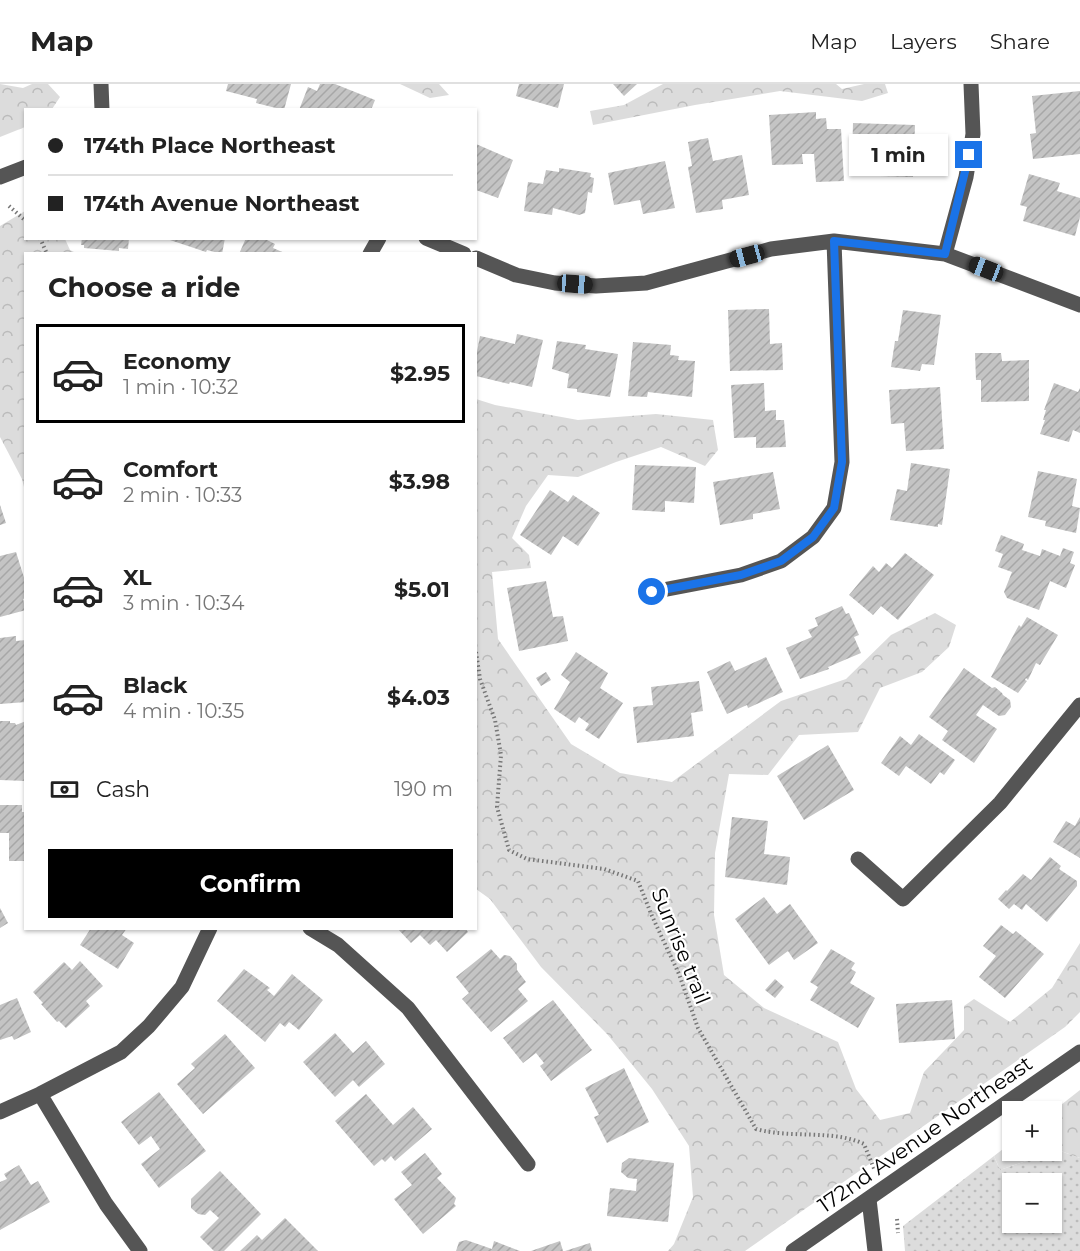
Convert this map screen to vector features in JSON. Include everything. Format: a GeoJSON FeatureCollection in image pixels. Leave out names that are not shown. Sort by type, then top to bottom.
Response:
{"type":"FeatureCollection","features":[{"type":"Feature","properties":{"kind":"street"},"geometry":{"type":"LineString","coordinates":[[101,84],[102,108]]}},
{"type":"Feature","properties":{"kind":"street"},"geometry":{"type":"LineString","coordinates":[[945,254],[966,177],[973,134],[971,84]]}},
{"type":"Feature","properties":{"kind":"street"},"geometry":{"type":"LineString","coordinates":[[0,177],[24,168]]}},
{"type":"Feature","properties":{"kind":"street"},"geometry":{"type":"LineString","coordinates":[[431,240],[459,252]]}},
{"type":"Feature","properties":{"kind":"street"},"geometry":{"type":"LineString","coordinates":[[652,592],[741,575],[781,561],[813,537],[834,508],[842,462],[834,241]]}},
{"type":"Feature","properties":{"kind":"street"},"geometry":{"type":"LineString","coordinates":[[477,258],[516,274],[545,281],[606,285],[646,283],[765,250],[834,241],[945,254],[1080,305]]}},
{"type":"Feature","properties":{"kind":"street"},"geometry":{"type":"LineString","coordinates":[[858,859],[903,899],[1000,803],[1080,705]]}},
{"type":"Feature","properties":{"kind":"street"},"geometry":{"type":"LineString","coordinates":[[0,1112],[121,1052],[149,1026],[182,987],[209,930]]}},
{"type":"Feature","properties":{"kind":"street"},"geometry":{"type":"LineString","coordinates":[[313,930],[338,945],[408,1008],[528,1164]]}},
{"type":"Feature","properties":{"kind":"street","name":"172nd Avenue Northeast"},"geometry":{"type":"LineString","coordinates":[[794,1251],[1080,1052]]}},
{"type":"Feature","properties":{"kind":"street"},"geometry":{"type":"LineString","coordinates":[[40,1094],[106,1204],[140,1251]]}},
{"type":"Feature","properties":{"kind":"street"},"geometry":{"type":"LineString","coordinates":[[869,1199],[874,1251]]}},
{"type":"Feature","properties":{"kind":"path"},"geometry":{"type":"LineString","coordinates":[[9,206],[24,219]]}},
{"type":"Feature","properties":{"kind":"path","name":"Sunrise trail"},"geometry":{"type":"LineString","coordinates":[[477,659],[480,679],[495,720],[501,755],[498,807],[509,850],[526,859],[604,869],[638,880],[679,974],[698,1028],[756,1129],[774,1134],[849,1137],[864,1144],[876,1174]]}},
{"type":"Feature","properties":{"kind":"path"},"geometry":{"type":"LineString","coordinates":[[897,1219],[898,1233]]}},
{"type":"Feature","properties":{"kind":"green space"},"geometry":{"type":"Polygon","coordinates":[[[0,84],[23,88],[32,84],[48,84],[60,97],[53,108],[24,108],[24,127],[0,137],[0,84]]]}},
{"type":"Feature","properties":{"kind":"green space"},"geometry":{"type":"Polygon","coordinates":[[[400,84],[439,84],[449,95],[430,98],[400,84]]]}},
{"type":"Feature","properties":{"kind":"green space"},"geometry":{"type":"Polygon","coordinates":[[[663,84],[836,84],[842,89],[864,84],[885,84],[888,93],[862,101],[780,91],[593,125],[590,111],[624,105],[663,84]]]}},
{"type":"Feature","properties":{"kind":"green space"},"geometry":{"type":"Polygon","coordinates":[[[24,212],[24,240],[65,240],[70,250],[74,252],[24,252],[24,487],[0,437],[0,226],[24,212]]]}},
{"type":"Feature","properties":{"kind":"green space"},"geometry":{"type":"Polygon","coordinates":[[[477,399],[495,405],[578,420],[656,414],[713,420],[718,450],[705,466],[661,447],[578,477],[548,475],[526,506],[512,538],[529,555],[531,568],[492,572],[498,639],[571,744],[620,773],[672,782],[781,701],[846,679],[891,635],[935,613],[956,625],[949,647],[922,672],[880,688],[858,732],[799,735],[768,775],[729,774],[715,853],[714,915],[724,975],[764,1008],[838,1042],[856,1089],[880,1120],[910,1113],[924,1072],[964,1030],[964,1006],[974,999],[1010,1022],[1052,988],[1080,943],[1080,1012],[1065,1027],[745,1251],[668,1251],[674,1244],[693,1197],[689,1146],[652,1089],[607,1034],[541,967],[490,899],[477,890],[477,399]]]}},
{"type":"Feature","properties":{"kind":"green space"},"geometry":{"type":"Polygon","coordinates":[[[1080,1090],[1080,1158],[1062,1151],[1062,1104],[1080,1090]]]}},
{"type":"Feature","properties":{"kind":"green space"},"geometry":{"type":"Polygon","coordinates":[[[1002,1150],[1002,1161],[1026,1161],[1000,1170],[994,1156],[1002,1150]]]}},
{"type":"Feature","properties":{"kind":"green space"},"geometry":{"type":"Polygon","coordinates":[[[1062,1151],[1080,1158],[1080,1251],[905,1251],[903,1226],[994,1156],[1000,1170],[1026,1161],[1062,1161],[1062,1151]]]}},
{"type":"Feature","properties":{"kind":"building"},"geometry":{"type":"Polygon","coordinates":[[[228,84],[291,84],[285,108],[256,103],[257,99],[226,91],[228,84]]]}},
{"type":"Feature","properties":{"kind":"building"},"geometry":{"type":"Polygon","coordinates":[[[320,84],[335,84],[375,100],[372,108],[300,108],[308,87],[317,91],[320,84]]]}},
{"type":"Feature","properties":{"kind":"building"},"geometry":{"type":"Polygon","coordinates":[[[519,84],[564,84],[558,108],[516,96],[519,84]]]}},
{"type":"Feature","properties":{"kind":"building"},"geometry":{"type":"Polygon","coordinates":[[[613,84],[637,84],[624,96],[613,84]]]}},
{"type":"Feature","properties":{"kind":"building"},"geometry":{"type":"Polygon","coordinates":[[[1080,91],[1080,154],[1033,159],[1030,134],[1036,133],[1032,96],[1080,91]]]}},
{"type":"Feature","properties":{"kind":"building"},"geometry":{"type":"Polygon","coordinates":[[[816,112],[816,119],[826,118],[827,129],[841,129],[844,181],[816,182],[814,154],[802,154],[803,164],[772,165],[769,115],[816,112]]]}},
{"type":"Feature","properties":{"kind":"building"},"geometry":{"type":"Polygon","coordinates":[[[853,123],[915,125],[913,177],[880,176],[880,162],[852,161],[853,123]]]}},
{"type":"Feature","properties":{"kind":"building"},"geometry":{"type":"Polygon","coordinates":[[[708,138],[713,161],[742,155],[749,195],[722,200],[723,209],[696,213],[688,167],[692,166],[688,142],[708,138]]]}},
{"type":"Feature","properties":{"kind":"building"},"geometry":{"type":"Polygon","coordinates":[[[477,144],[513,160],[498,198],[477,190],[477,144]]]}},
{"type":"Feature","properties":{"kind":"building"},"geometry":{"type":"Polygon","coordinates":[[[665,161],[675,208],[643,214],[640,200],[614,205],[608,173],[665,161]]]}},
{"type":"Feature","properties":{"kind":"building"},"geometry":{"type":"Polygon","coordinates":[[[559,168],[591,173],[590,177],[594,178],[592,193],[588,192],[585,213],[579,215],[553,208],[552,215],[524,211],[528,182],[543,184],[546,170],[559,172],[559,168]]]}},
{"type":"Feature","properties":{"kind":"building"},"geometry":{"type":"Polygon","coordinates":[[[1029,174],[1060,183],[1057,191],[1080,198],[1080,217],[1075,236],[1023,221],[1027,207],[1020,205],[1029,174]]]}},
{"type":"Feature","properties":{"kind":"building"},"geometry":{"type":"Polygon","coordinates":[[[82,240],[129,240],[128,249],[119,248],[119,251],[84,248],[84,245],[81,245],[82,240]]]}},
{"type":"Feature","properties":{"kind":"building"},"geometry":{"type":"Polygon","coordinates":[[[170,240],[225,240],[222,252],[207,250],[206,252],[170,240]]]}},
{"type":"Feature","properties":{"kind":"building"},"geometry":{"type":"Polygon","coordinates":[[[245,240],[267,240],[275,244],[273,248],[282,252],[240,252],[245,240]]]}},
{"type":"Feature","properties":{"kind":"building"},"geometry":{"type":"Polygon","coordinates":[[[769,309],[770,344],[782,343],[783,370],[730,371],[728,310],[769,309]]]}},
{"type":"Feature","properties":{"kind":"building"},"geometry":{"type":"Polygon","coordinates":[[[903,310],[941,315],[934,365],[922,364],[920,371],[891,367],[903,310]]]}},
{"type":"Feature","properties":{"kind":"building"},"geometry":{"type":"Polygon","coordinates":[[[517,334],[543,340],[532,387],[477,376],[477,352],[480,336],[515,344],[517,334]]]}},
{"type":"Feature","properties":{"kind":"building"},"geometry":{"type":"Polygon","coordinates":[[[557,341],[586,345],[585,349],[618,354],[610,397],[577,392],[577,389],[567,388],[569,374],[552,369],[557,341]]]}},
{"type":"Feature","properties":{"kind":"building"},"geometry":{"type":"Polygon","coordinates":[[[633,342],[671,345],[670,355],[679,356],[678,360],[695,361],[692,397],[648,392],[647,397],[628,396],[633,342]]]}},
{"type":"Feature","properties":{"kind":"building"},"geometry":{"type":"Polygon","coordinates":[[[975,353],[1001,353],[1002,361],[1029,360],[1029,401],[981,402],[981,380],[976,380],[975,353]]]}},
{"type":"Feature","properties":{"kind":"building"},"geometry":{"type":"Polygon","coordinates":[[[764,383],[765,411],[776,410],[776,420],[784,420],[786,447],[756,448],[756,437],[734,438],[731,385],[764,383]]]}},
{"type":"Feature","properties":{"kind":"building"},"geometry":{"type":"Polygon","coordinates":[[[1054,383],[1078,392],[1080,388],[1080,433],[1073,430],[1069,442],[1040,434],[1045,420],[1043,420],[1046,410],[1044,410],[1054,383]]]}},
{"type":"Feature","properties":{"kind":"building"},"geometry":{"type":"Polygon","coordinates":[[[940,387],[944,449],[906,451],[904,423],[891,424],[889,390],[940,387]]]}},
{"type":"Feature","properties":{"kind":"building"},"geometry":{"type":"Polygon","coordinates":[[[911,463],[950,469],[942,525],[938,524],[938,527],[890,520],[897,489],[907,491],[911,463]]]}},
{"type":"Feature","properties":{"kind":"building"},"geometry":{"type":"Polygon","coordinates":[[[635,465],[696,467],[694,503],[665,501],[665,512],[632,510],[635,465]]]}},
{"type":"Feature","properties":{"kind":"building"},"geometry":{"type":"Polygon","coordinates":[[[1038,471],[1077,479],[1072,506],[1080,508],[1076,533],[1045,526],[1046,521],[1028,517],[1038,471]]]}},
{"type":"Feature","properties":{"kind":"building"},"geometry":{"type":"Polygon","coordinates":[[[773,472],[780,509],[753,514],[753,519],[720,525],[713,482],[773,472]]]}},
{"type":"Feature","properties":{"kind":"building"},"geometry":{"type":"Polygon","coordinates":[[[550,490],[568,502],[573,495],[600,513],[578,546],[563,536],[551,555],[520,535],[550,490]]]}},
{"type":"Feature","properties":{"kind":"building"},"geometry":{"type":"Polygon","coordinates":[[[0,505],[6,523],[0,525],[0,505]]]}},
{"type":"Feature","properties":{"kind":"building"},"geometry":{"type":"Polygon","coordinates":[[[1001,535],[1024,544],[1022,550],[1040,556],[1042,549],[1060,556],[1063,548],[1074,552],[1070,563],[1075,565],[1066,588],[1050,581],[1039,610],[1007,598],[1004,592],[1012,572],[998,567],[1003,554],[995,551],[1001,535]]]}},
{"type":"Feature","properties":{"kind":"building"},"geometry":{"type":"Polygon","coordinates":[[[16,552],[24,578],[24,611],[0,617],[0,556],[16,552]]]}},
{"type":"Feature","properties":{"kind":"building"},"geometry":{"type":"Polygon","coordinates":[[[905,553],[934,575],[898,620],[881,606],[873,615],[849,595],[873,566],[879,572],[886,563],[892,568],[905,553]]]}},
{"type":"Feature","properties":{"kind":"building"},"geometry":{"type":"Polygon","coordinates":[[[546,581],[553,617],[563,616],[568,641],[519,651],[507,588],[546,581]]]}},
{"type":"Feature","properties":{"kind":"building"},"geometry":{"type":"Polygon","coordinates":[[[842,606],[846,614],[849,613],[859,635],[854,637],[861,653],[828,667],[829,669],[800,679],[786,648],[812,637],[808,630],[818,626],[815,618],[842,606]]]}},
{"type":"Feature","properties":{"kind":"building"},"geometry":{"type":"Polygon","coordinates":[[[1027,617],[1058,635],[1040,665],[1036,663],[1028,680],[1026,678],[1027,681],[1018,693],[991,677],[1019,625],[1021,627],[1027,617]]]}},
{"type":"Feature","properties":{"kind":"building"},"geometry":{"type":"Polygon","coordinates":[[[16,636],[16,641],[24,640],[24,702],[0,704],[0,638],[16,636]]]}},
{"type":"Feature","properties":{"kind":"building"},"geometry":{"type":"Polygon","coordinates":[[[576,652],[608,673],[600,688],[623,703],[599,739],[585,730],[589,724],[579,717],[575,723],[554,709],[570,682],[561,675],[576,652]]]}},
{"type":"Feature","properties":{"kind":"building"},"geometry":{"type":"Polygon","coordinates":[[[766,657],[783,692],[748,708],[747,705],[727,714],[707,672],[730,661],[735,671],[766,657]]]}},
{"type":"Feature","properties":{"kind":"building"},"geometry":{"type":"Polygon","coordinates":[[[964,668],[992,688],[995,687],[1010,700],[1011,707],[1005,715],[999,716],[983,705],[976,715],[997,729],[974,763],[942,740],[948,731],[929,717],[964,668]]]}},
{"type":"Feature","properties":{"kind":"building"},"geometry":{"type":"Polygon","coordinates":[[[546,672],[551,680],[541,686],[536,678],[546,672]]]}},
{"type":"Feature","properties":{"kind":"building"},"geometry":{"type":"Polygon","coordinates":[[[699,681],[703,711],[691,713],[694,736],[637,743],[633,707],[653,705],[651,687],[699,681]]]}},
{"type":"Feature","properties":{"kind":"building"},"geometry":{"type":"Polygon","coordinates":[[[0,721],[10,721],[16,725],[24,722],[24,781],[0,780],[0,721]]]}},
{"type":"Feature","properties":{"kind":"building"},"geometry":{"type":"Polygon","coordinates":[[[919,734],[955,760],[944,775],[940,772],[931,784],[906,766],[899,776],[881,763],[900,736],[911,745],[919,734]]]}},
{"type":"Feature","properties":{"kind":"building"},"geometry":{"type":"Polygon","coordinates":[[[828,745],[854,790],[804,820],[777,776],[828,745]]]}},
{"type":"Feature","properties":{"kind":"building"},"geometry":{"type":"Polygon","coordinates":[[[0,805],[22,805],[24,861],[9,861],[9,833],[0,833],[0,805]]]}},
{"type":"Feature","properties":{"kind":"building"},"geometry":{"type":"Polygon","coordinates":[[[732,817],[768,821],[764,854],[790,857],[787,885],[725,877],[732,817]]]}},
{"type":"Feature","properties":{"kind":"building"},"geometry":{"type":"Polygon","coordinates":[[[1080,817],[1080,858],[1053,842],[1066,821],[1075,826],[1080,817]]]}},
{"type":"Feature","properties":{"kind":"building"},"geometry":{"type":"Polygon","coordinates":[[[1050,857],[1061,866],[1059,869],[1077,881],[1077,886],[1047,922],[1026,904],[1022,910],[1014,904],[1009,909],[998,899],[1023,874],[1031,880],[1050,857]]]}},
{"type":"Feature","properties":{"kind":"building"},"geometry":{"type":"Polygon","coordinates":[[[764,897],[777,914],[790,904],[818,943],[794,960],[788,951],[769,965],[735,919],[764,897]]]}},
{"type":"Feature","properties":{"kind":"building"},"geometry":{"type":"Polygon","coordinates":[[[0,908],[8,923],[0,928],[0,908]]]}},
{"type":"Feature","properties":{"kind":"building"},"geometry":{"type":"Polygon","coordinates":[[[1001,925],[1013,934],[1016,931],[1044,954],[1005,998],[979,977],[996,956],[983,946],[1001,925]]]}},
{"type":"Feature","properties":{"kind":"building"},"geometry":{"type":"Polygon","coordinates":[[[90,930],[126,930],[122,935],[134,943],[118,969],[80,945],[90,930]]]}},
{"type":"Feature","properties":{"kind":"building"},"geometry":{"type":"Polygon","coordinates":[[[399,930],[466,930],[468,932],[447,952],[436,940],[430,945],[420,935],[411,943],[399,930]]]}},
{"type":"Feature","properties":{"kind":"building"},"geometry":{"type":"Polygon","coordinates":[[[491,949],[500,959],[504,955],[510,956],[517,964],[517,970],[526,982],[518,989],[528,1001],[491,1032],[462,999],[469,993],[456,977],[491,949]]]}},
{"type":"Feature","properties":{"kind":"building"},"geometry":{"type":"Polygon","coordinates":[[[831,949],[855,963],[851,969],[856,972],[850,983],[875,998],[858,1028],[810,1000],[818,987],[810,982],[831,949]]]}},
{"type":"Feature","properties":{"kind":"building"},"geometry":{"type":"Polygon","coordinates":[[[80,961],[103,986],[86,1001],[90,1006],[66,1028],[59,1021],[57,1022],[33,992],[64,962],[72,970],[80,961]]]}},
{"type":"Feature","properties":{"kind":"building"},"geometry":{"type":"Polygon","coordinates":[[[244,969],[270,988],[267,990],[274,996],[292,974],[323,1000],[299,1030],[289,1022],[285,1027],[280,1023],[265,1042],[217,1001],[244,969]]]}},
{"type":"Feature","properties":{"kind":"building"},"geometry":{"type":"Polygon","coordinates":[[[775,979],[784,987],[775,998],[765,990],[775,979]]]}},
{"type":"Feature","properties":{"kind":"building"},"geometry":{"type":"Polygon","coordinates":[[[17,998],[31,1032],[14,1040],[12,1036],[0,1040],[0,1005],[17,998]]]}},
{"type":"Feature","properties":{"kind":"building"},"geometry":{"type":"Polygon","coordinates":[[[553,1000],[592,1050],[551,1081],[540,1066],[544,1063],[536,1053],[523,1063],[503,1038],[553,1000]]]}},
{"type":"Feature","properties":{"kind":"building"},"geometry":{"type":"Polygon","coordinates":[[[952,1000],[955,1039],[899,1043],[896,1004],[952,1000]]]}},
{"type":"Feature","properties":{"kind":"building"},"geometry":{"type":"Polygon","coordinates":[[[335,1033],[353,1053],[366,1041],[385,1064],[359,1087],[353,1080],[335,1097],[303,1062],[335,1033]]]}},
{"type":"Feature","properties":{"kind":"building"},"geometry":{"type":"Polygon","coordinates":[[[225,1034],[255,1068],[203,1114],[177,1084],[195,1068],[191,1064],[225,1034]]]}},
{"type":"Feature","properties":{"kind":"building"},"geometry":{"type":"Polygon","coordinates":[[[624,1068],[649,1122],[607,1143],[594,1117],[599,1115],[585,1088],[624,1068]]]}},
{"type":"Feature","properties":{"kind":"building"},"geometry":{"type":"Polygon","coordinates":[[[159,1092],[206,1151],[159,1188],[141,1164],[160,1149],[151,1136],[139,1145],[121,1122],[159,1092]]]}},
{"type":"Feature","properties":{"kind":"building"},"geometry":{"type":"Polygon","coordinates":[[[366,1094],[393,1125],[413,1107],[432,1129],[395,1161],[391,1156],[385,1162],[382,1159],[374,1166],[335,1121],[366,1094]]]}},
{"type":"Feature","properties":{"kind":"building"},"geometry":{"type":"Polygon","coordinates":[[[425,1153],[442,1174],[437,1178],[456,1198],[454,1204],[456,1206],[423,1234],[394,1199],[412,1185],[401,1172],[425,1153]]]}},
{"type":"Feature","properties":{"kind":"building"},"geometry":{"type":"Polygon","coordinates":[[[629,1158],[674,1163],[668,1222],[607,1216],[610,1188],[636,1191],[637,1179],[628,1178],[621,1172],[622,1163],[629,1158]]]}},
{"type":"Feature","properties":{"kind":"building"},"geometry":{"type":"Polygon","coordinates":[[[19,1165],[31,1185],[38,1181],[50,1202],[0,1230],[0,1182],[7,1179],[4,1174],[19,1165]]]}},
{"type":"Feature","properties":{"kind":"building"},"geometry":{"type":"Polygon","coordinates":[[[220,1171],[261,1214],[224,1251],[214,1251],[200,1237],[219,1218],[210,1210],[205,1215],[198,1214],[191,1208],[191,1199],[220,1171]]]}},
{"type":"Feature","properties":{"kind":"building"},"geometry":{"type":"Polygon","coordinates":[[[285,1218],[318,1251],[240,1251],[257,1235],[262,1240],[285,1218]]]}},
{"type":"Feature","properties":{"kind":"building"},"geometry":{"type":"Polygon","coordinates":[[[466,1240],[492,1249],[494,1241],[520,1251],[456,1251],[459,1242],[466,1240]]]}},
{"type":"Feature","properties":{"kind":"building"},"geometry":{"type":"Polygon","coordinates":[[[560,1241],[563,1251],[531,1251],[560,1241]]]}},
{"type":"Feature","properties":{"kind":"building"},"geometry":{"type":"Polygon","coordinates":[[[590,1243],[592,1251],[565,1251],[590,1243]]]}},
{"type":"Feature","properties":{"kind":"route"},"geometry":{"type":"LineString","coordinates":[[652,592],[741,575],[781,561],[813,537],[834,508],[842,462],[834,241],[945,254],[966,177],[969,155]]}}]}
